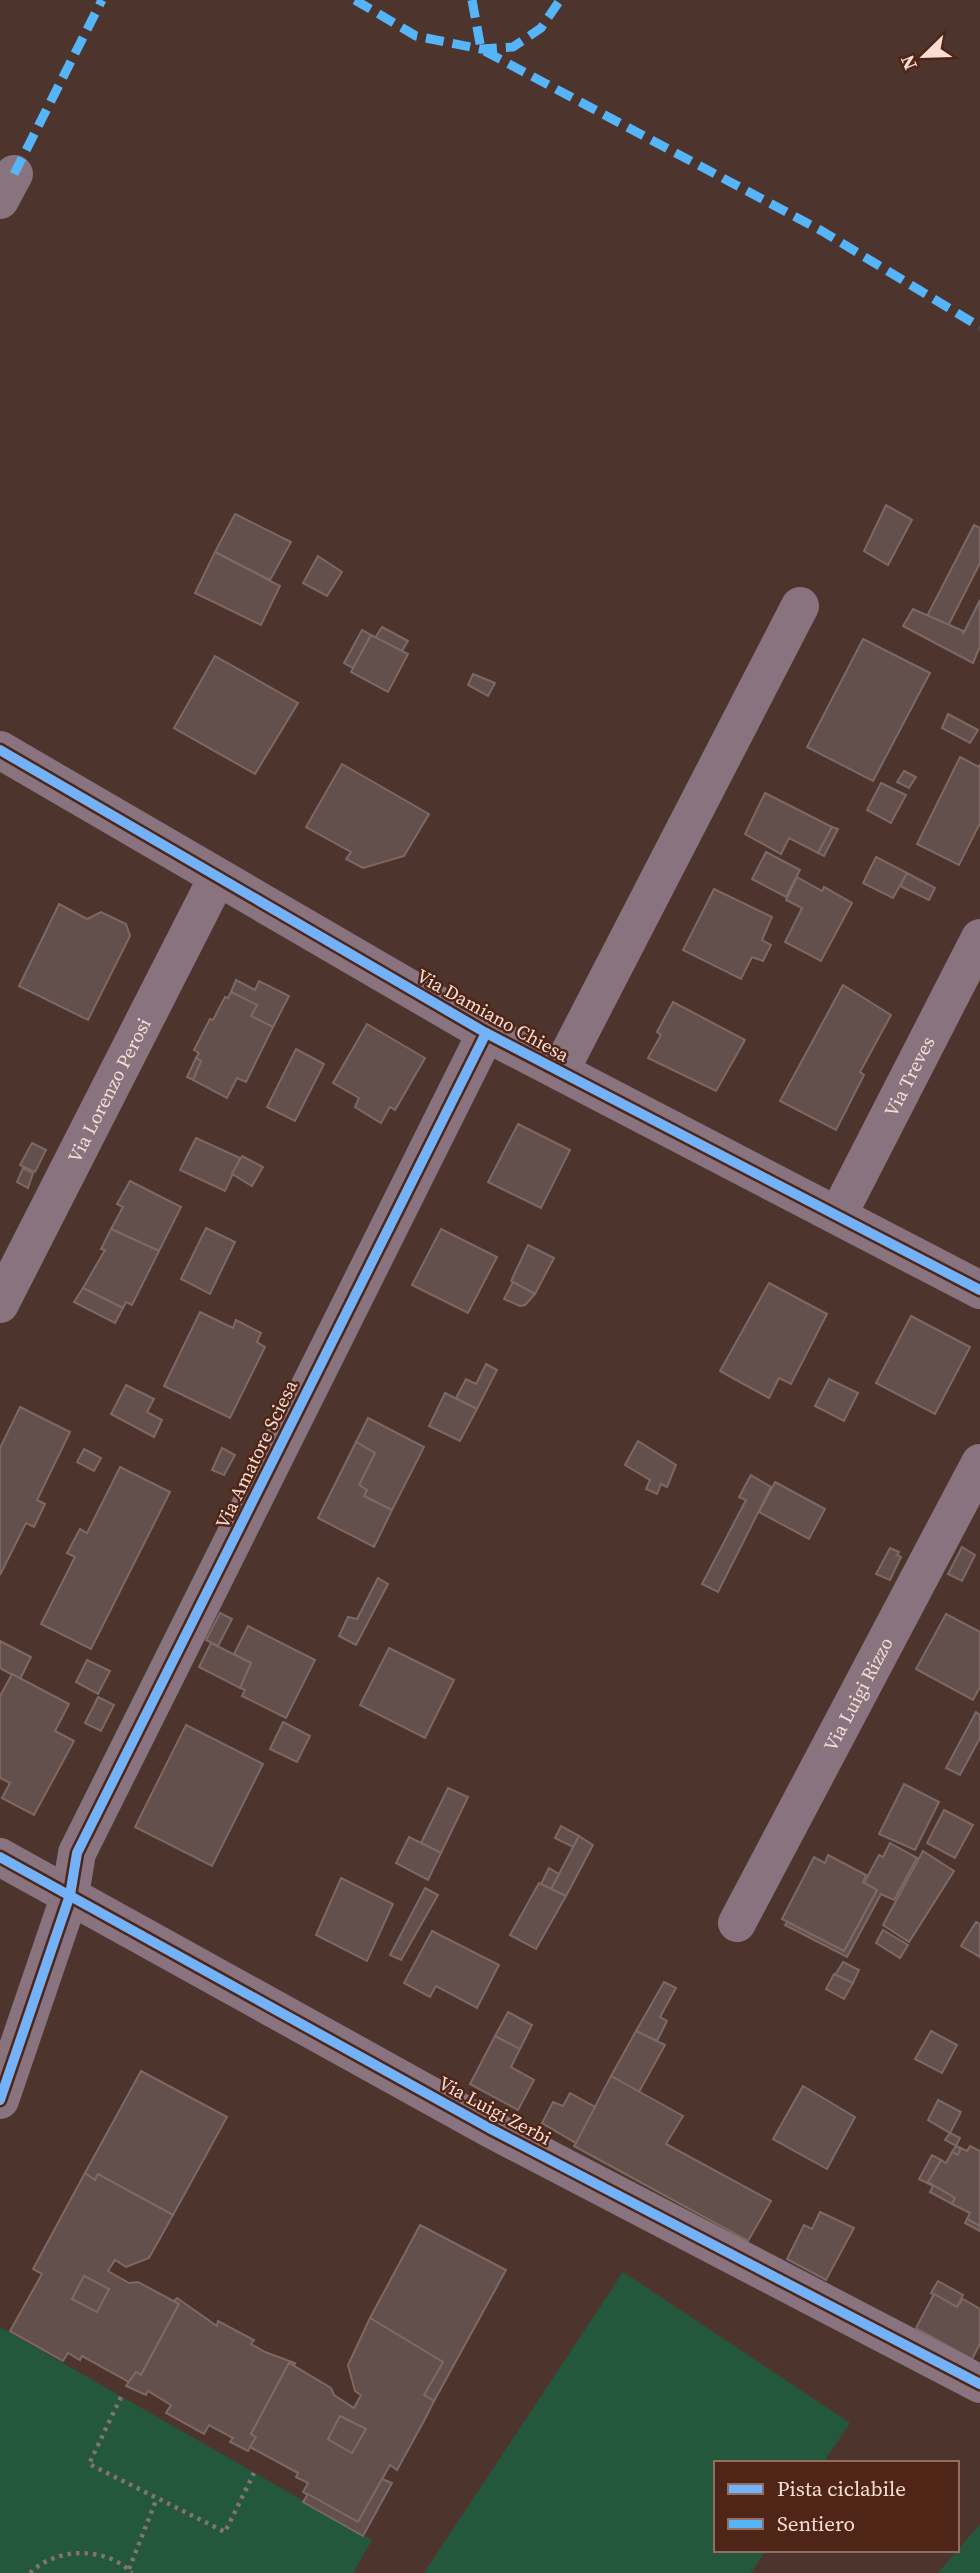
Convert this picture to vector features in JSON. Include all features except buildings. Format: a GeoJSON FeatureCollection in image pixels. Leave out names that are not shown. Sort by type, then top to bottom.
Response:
{"type":"FeatureCollection","features":[{"type":"Feature","properties":{"kind":"street"},"geometry":{"type":"LineString","coordinates":[[559,1071],[800,606]]}},
{"type":"Feature","properties":{"kind":"street","name":"Via Damiano Chiesa"},"geometry":{"type":"LineString","coordinates":[[0,750],[485,1033],[980,1290]]}},
{"type":"Feature","properties":{"kind":"street","name":"Via Lorenzo Perosi"},"geometry":{"type":"LineString","coordinates":[[0,1304],[217,878]]}},
{"type":"Feature","properties":{"kind":"street","name":"Via Treves"},"geometry":{"type":"LineString","coordinates":[[838,1215],[980,938]]}},
{"type":"Feature","properties":{"kind":"street","name":"Via Amatore Sciesa"},"geometry":{"type":"LineString","coordinates":[[0,2099],[70,1895],[77,1853],[485,1033]]}},
{"type":"Feature","properties":{"kind":"street","name":"Via Luigi Rizzo"},"geometry":{"type":"LineString","coordinates":[[737,1923],[980,1463]]}},
{"type":"Feature","properties":{"kind":"street","name":"Via Luigi Zerbi"},"geometry":{"type":"LineString","coordinates":[[0,1857],[489,2128],[980,2384]]}},
{"type":"Feature","properties":{"kind":"path"},"geometry":{"type":"LineString","coordinates":[[121,2397],[89,2464],[225,2532],[254,2473]]}},
{"type":"Feature","properties":{"kind":"path"},"geometry":{"type":"LineString","coordinates":[[30,2573],[57,2556],[82,2552],[107,2557],[130,2571],[158,2498]]}},
{"type":"Feature","properties":{"kind":"green space"},"geometry":{"type":"Polygon","coordinates":[[[623,2272],[850,2423],[824,2461],[714,2461],[714,2552],[765,2552],[751,2573],[424,2573],[623,2272]]]}},
{"type":"Feature","properties":{"kind":"green space"},"geometry":{"type":"Polygon","coordinates":[[[0,2327],[372,2540],[353,2573],[0,2573],[0,2327]]]}},
{"type":"Feature","properties":{"kind":"green space"},"geometry":{"type":"Polygon","coordinates":[[[980,2524],[980,2573],[938,2573],[956,2552],[959,2552],[980,2524]]]}},
{"type":"Feature","properties":{"kind":"marked path"},"geometry":{"type":"LineString","coordinates":[[14,174],[102,0]]}},
{"type":"Feature","properties":{"kind":"marked path"},"geometry":{"type":"LineString","coordinates":[[355,0],[416,36],[481,49],[513,47],[541,28],[560,0]]}},
{"type":"Feature","properties":{"kind":"marked path"},"geometry":{"type":"LineString","coordinates":[[472,0],[481,49],[822,231],[980,327]]}},
{"type":"Feature","properties":{"kind":"cycle path"},"geometry":{"type":"LineString","coordinates":[[0,750],[486,1033],[980,1290]]}},
{"type":"Feature","properties":{"kind":"cycle path"},"geometry":{"type":"LineString","coordinates":[[0,2100],[70,1895],[77,1853],[486,1033]]}},
{"type":"Feature","properties":{"kind":"cycle path"},"geometry":{"type":"LineString","coordinates":[[0,1857],[489,2128],[980,2384]]}}]}
